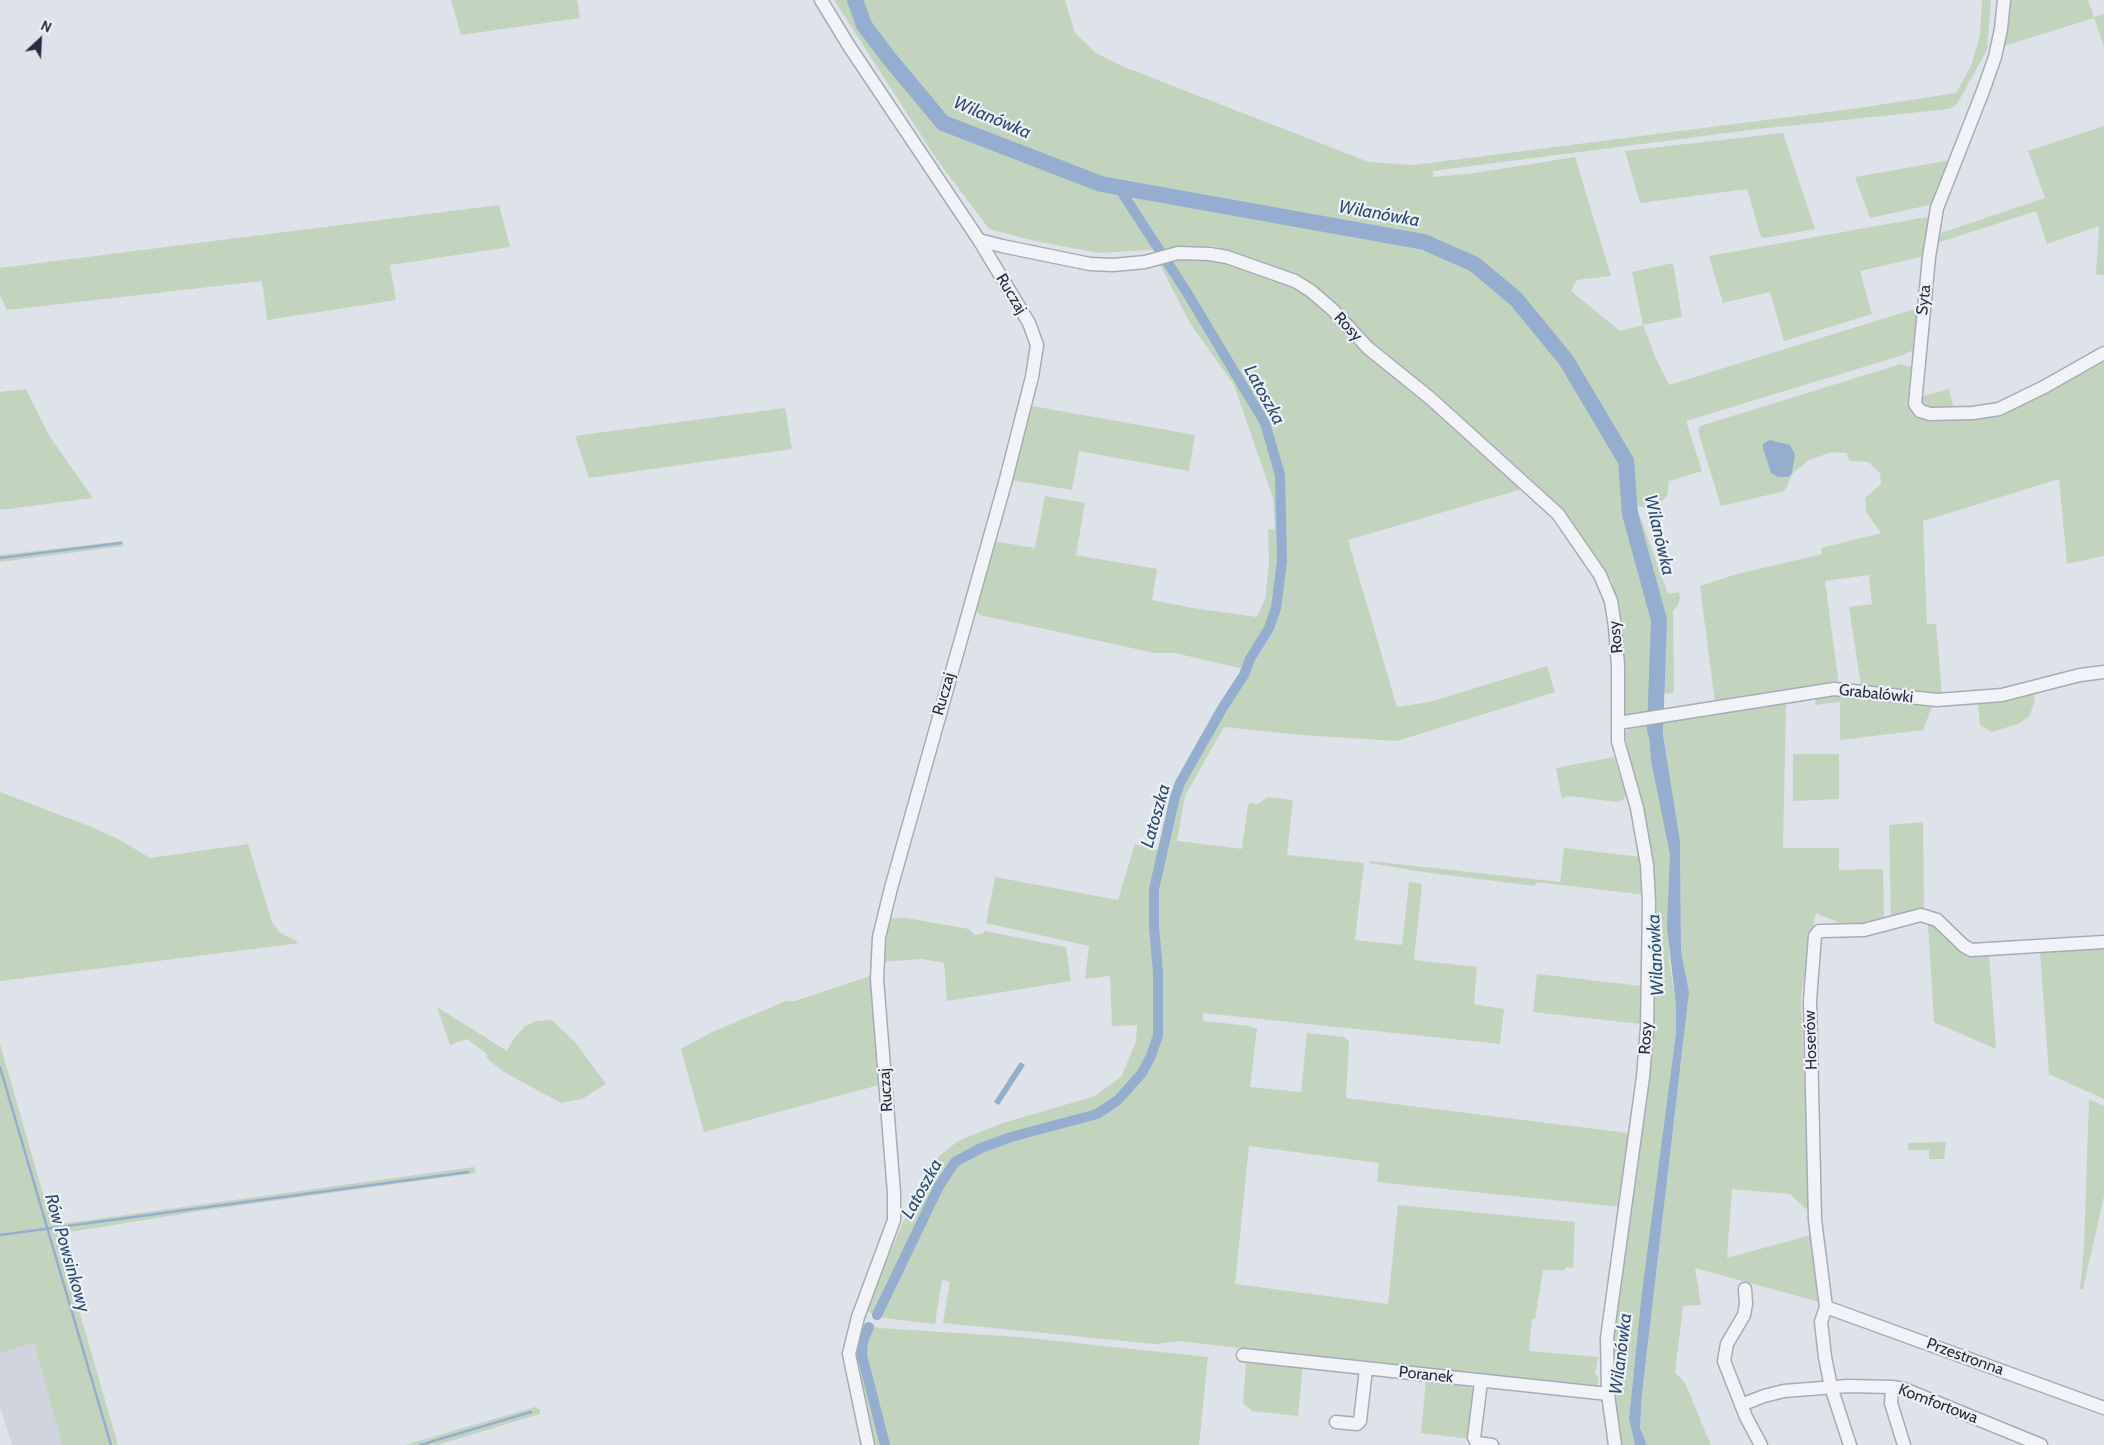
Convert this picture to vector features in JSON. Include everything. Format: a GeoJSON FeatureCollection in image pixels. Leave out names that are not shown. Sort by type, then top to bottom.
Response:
{"type":"FeatureCollection","features":[{"type":"Feature","properties":{"kind":"street","name":"Ruczaj"},"geometry":{"type":"LineString","coordinates":[[821,0],[849,46],[979,240],[1029,323],[1038,353],[1005,483],[898,860],[879,938],[877,958],[878,994],[894,1193],[894,1220],[858,1317],[849,1354],[868,1445]]}},
{"type":"Feature","properties":{"kind":"street","name":"Syta"},"geometry":{"type":"LineString","coordinates":[[2004,0],[2001,29],[1995,57],[1936,208],[1928,257],[1915,404],[1925,414],[1973,413],[1999,409],[2104,353]]}},
{"type":"Feature","properties":{"kind":"street","name":"Rosy"},"geometry":{"type":"LineString","coordinates":[[979,240],[1090,264],[1114,265],[1145,262],[1178,253],[1210,254],[1227,257],[1296,281],[1333,310],[1368,348],[1430,398],[1558,514],[1600,575],[1611,601],[1618,666],[1618,741],[1636,808],[1647,865],[1649,902],[1647,1028],[1644,1077],[1607,1338],[1608,1394],[1615,1445]]}},
{"type":"Feature","properties":{"kind":"street","name":"Grabalówki"},"geometry":{"type":"LineString","coordinates":[[1618,723],[1834,689],[1937,700],[2002,695],[2080,675],[2104,672]]}},
{"type":"Feature","properties":{"kind":"street","name":"Hoserów"},"geometry":{"type":"LineString","coordinates":[[1850,1445],[1831,1387],[1821,1322],[1826,1307],[1815,1220],[1810,1000],[1811,970],[1817,933],[1822,930],[1864,930],[1921,915],[1937,920],[1964,946],[1971,950],[2104,942]]}},
{"type":"Feature","properties":{"kind":"street"},"geometry":{"type":"LineString","coordinates":[[1745,1289],[1746,1304],[1744,1315],[1727,1344],[1724,1365],[1760,1445]]}},
{"type":"Feature","properties":{"kind":"street","name":"Przestronna"},"geometry":{"type":"LineString","coordinates":[[1826,1307],[2104,1408]]}},
{"type":"Feature","properties":{"kind":"street","name":"Poranek"},"geometry":{"type":"LineString","coordinates":[[1243,1355],[1481,1382],[1608,1394]]}},
{"type":"Feature","properties":{"kind":"street"},"geometry":{"type":"LineString","coordinates":[[1336,1422],[1357,1424],[1360,1421],[1366,1369]]}},
{"type":"Feature","properties":{"kind":"street"},"geometry":{"type":"LineString","coordinates":[[1481,1382],[1474,1438],[1477,1443],[1492,1445]]}},
{"type":"Feature","properties":{"kind":"street","name":"Komfortowa"},"geometry":{"type":"LineString","coordinates":[[1741,1405],[1784,1391],[1870,1385],[1892,1387],[1904,1389],[2041,1445]]}},
{"type":"Feature","properties":{"kind":"street"},"geometry":{"type":"LineString","coordinates":[[1892,1387],[1891,1403],[1904,1445]]}},
{"type":"Feature","properties":{"kind":"shaded area"},"geometry":{"type":"Polygon","coordinates":[[[34,1343],[62,1445],[12,1445],[0,1406],[0,1353],[34,1343]]]}},
{"type":"Feature","properties":{"kind":"green space"},"geometry":{"type":"Polygon","coordinates":[[[451,0],[577,0],[580,18],[461,35],[451,0]]]}},
{"type":"Feature","properties":{"kind":"green space"},"geometry":{"type":"Polygon","coordinates":[[[834,0],[1065,0],[1075,33],[1096,53],[1124,67],[1369,162],[1414,165],[1852,109],[1956,93],[1971,66],[1980,36],[1982,0],[1991,0],[1987,50],[1957,104],[1949,109],[1758,129],[1433,171],[1433,177],[1475,173],[1575,157],[1611,276],[1577,280],[1571,291],[1620,331],[1643,325],[1656,359],[1669,385],[1921,307],[1916,349],[1903,355],[1686,421],[1702,471],[1669,481],[1667,496],[1652,510],[1636,505],[1668,594],[1679,592],[1678,605],[1673,611],[1674,692],[1663,693],[1664,712],[1627,716],[1623,713],[1622,707],[1623,637],[1612,581],[1559,509],[1372,344],[1324,293],[1291,275],[1216,246],[1099,253],[1035,241],[989,229],[935,157],[834,0]]]}},
{"type":"Feature","properties":{"kind":"green space"},"geometry":{"type":"Polygon","coordinates":[[[2088,0],[2094,17],[2104,14],[2104,46],[2094,18],[2004,46],[2007,1],[2088,0]]]}},
{"type":"Feature","properties":{"kind":"green space"},"geometry":{"type":"Polygon","coordinates":[[[2104,126],[2104,275],[2096,274],[2099,226],[2047,244],[2036,211],[1934,244],[1935,235],[2045,198],[2028,151],[2104,126]]]}},
{"type":"Feature","properties":{"kind":"green space"},"geometry":{"type":"Polygon","coordinates":[[[1783,133],[1815,229],[1761,237],[1747,189],[1640,203],[1625,151],[1783,133]]]}},
{"type":"Feature","properties":{"kind":"green space"},"geometry":{"type":"Polygon","coordinates":[[[1952,160],[1934,204],[1870,218],[1855,177],[1952,160]]]}},
{"type":"Feature","properties":{"kind":"green space"},"geometry":{"type":"Polygon","coordinates":[[[499,205],[510,247],[390,265],[396,300],[267,320],[262,281],[7,310],[0,295],[0,268],[499,205]]]}},
{"type":"Feature","properties":{"kind":"green space"},"geometry":{"type":"Polygon","coordinates":[[[1927,217],[1930,219],[1925,256],[1860,271],[1872,314],[1784,341],[1770,292],[1723,303],[1709,256],[1927,217]]]}},
{"type":"Feature","properties":{"kind":"green space"},"geometry":{"type":"Polygon","coordinates":[[[1204,258],[1230,263],[1294,285],[1308,293],[1522,489],[1348,540],[1397,707],[1430,702],[1547,666],[1555,692],[1397,741],[1302,735],[1224,727],[1185,796],[1177,841],[1242,849],[1248,805],[1251,803],[1258,804],[1267,797],[1293,800],[1287,855],[1364,863],[1355,940],[1402,945],[1409,882],[1422,884],[1414,960],[1477,967],[1474,1004],[1504,1009],[1500,1044],[1203,1013],[1203,1021],[1257,1028],[1250,1087],[1301,1092],[1307,1033],[1344,1037],[1349,1041],[1346,1098],[1628,1133],[1621,1207],[1377,1182],[1379,1163],[1249,1146],[1235,1284],[1388,1304],[1398,1205],[1575,1222],[1573,1268],[1543,1270],[1535,1319],[1532,1319],[1529,1351],[1598,1357],[1595,1374],[1598,1376],[1598,1390],[1180,1341],[1155,1344],[943,1323],[950,1282],[942,1280],[935,1324],[883,1318],[866,1311],[903,1222],[939,1156],[958,1141],[1003,1123],[1095,1096],[1121,1077],[1136,1042],[1137,1025],[1112,1026],[1110,976],[1085,979],[1089,946],[986,923],[995,877],[1118,900],[1135,844],[1158,850],[1174,788],[1244,669],[1175,653],[1155,653],[980,615],[974,609],[992,541],[1035,548],[1045,496],[1085,503],[1076,555],[1157,569],[1152,600],[1257,617],[1265,599],[1269,563],[1268,529],[1275,530],[1273,498],[1234,385],[1190,323],[1159,263],[1204,258]]]}},
{"type":"Feature","properties":{"kind":"green space"},"geometry":{"type":"Polygon","coordinates":[[[1673,263],[1682,317],[1643,325],[1632,272],[1673,263]]]}},
{"type":"Feature","properties":{"kind":"green space"},"geometry":{"type":"Polygon","coordinates":[[[2104,358],[2104,556],[2067,564],[2059,479],[1923,521],[1927,624],[1936,624],[1942,695],[1892,690],[1882,685],[1879,688],[1861,686],[1849,607],[1872,604],[1869,575],[1825,581],[1839,685],[1715,703],[1700,586],[1734,575],[1822,554],[1821,548],[1881,533],[1866,512],[1865,498],[1881,484],[1880,473],[1868,462],[1849,461],[1847,453],[1832,452],[1809,460],[1793,473],[1785,491],[1721,506],[1698,431],[1700,426],[1901,364],[1914,368],[1912,406],[1920,419],[2001,415],[2104,358]]]}},
{"type":"Feature","properties":{"kind":"green space"},"geometry":{"type":"Polygon","coordinates":[[[26,389],[50,437],[93,498],[0,510],[0,392],[26,389]]]}},
{"type":"Feature","properties":{"kind":"green space"},"geometry":{"type":"Polygon","coordinates":[[[1949,389],[1954,409],[1944,410],[1923,406],[1920,397],[1949,389]]]}},
{"type":"Feature","properties":{"kind":"green space"},"geometry":{"type":"Polygon","coordinates":[[[1032,406],[1195,435],[1189,471],[1079,451],[1072,490],[1010,480],[1032,406]]]}},
{"type":"Feature","properties":{"kind":"green space"},"geometry":{"type":"Polygon","coordinates":[[[785,408],[792,449],[589,478],[575,436],[785,408]]]}},
{"type":"Feature","properties":{"kind":"green space"},"geometry":{"type":"Polygon","coordinates":[[[122,541],[124,546],[0,562],[0,555],[122,541]]]}},
{"type":"Feature","properties":{"kind":"green space"},"geometry":{"type":"Polygon","coordinates":[[[2032,691],[2035,699],[2030,715],[2020,723],[1992,732],[1980,725],[1978,702],[2032,691]]]}},
{"type":"Feature","properties":{"kind":"green space"},"geometry":{"type":"Polygon","coordinates":[[[1840,694],[1932,707],[1923,730],[1840,740],[1840,702],[1815,705],[1816,697],[1840,694]]]}},
{"type":"Feature","properties":{"kind":"green space"},"geometry":{"type":"Polygon","coordinates":[[[1786,703],[1783,848],[1839,848],[1839,870],[1883,869],[1884,920],[1849,927],[1816,913],[1808,949],[1801,997],[1810,1208],[1806,1209],[1790,1194],[1732,1189],[1727,1258],[1811,1235],[1823,1303],[1695,1268],[1701,1305],[1683,1306],[1675,1372],[1685,1383],[1711,1445],[1647,1445],[1640,1428],[1642,1394],[1689,992],[1681,951],[1680,841],[1661,722],[1786,703]]]}},
{"type":"Feature","properties":{"kind":"green space"},"geometry":{"type":"Polygon","coordinates":[[[1648,724],[1651,761],[1670,855],[1669,960],[1676,1006],[1676,1033],[1642,1291],[1629,1419],[1635,1445],[1620,1445],[1612,1373],[1612,1335],[1643,1095],[1651,1061],[1642,820],[1625,733],[1632,726],[1648,724]]]}},
{"type":"Feature","properties":{"kind":"green space"},"geometry":{"type":"Polygon","coordinates":[[[1793,754],[1839,754],[1839,799],[1793,801],[1793,754]]]}},
{"type":"Feature","properties":{"kind":"green space"},"geometry":{"type":"Polygon","coordinates":[[[1614,757],[1626,794],[1623,800],[1617,802],[1569,796],[1562,798],[1556,768],[1614,757]]]}},
{"type":"Feature","properties":{"kind":"green space"},"geometry":{"type":"Polygon","coordinates":[[[0,792],[94,828],[120,840],[150,858],[248,844],[272,922],[279,932],[300,943],[0,981],[0,792]]]}},
{"type":"Feature","properties":{"kind":"green space"},"geometry":{"type":"Polygon","coordinates":[[[1923,822],[1924,909],[1891,918],[1889,825],[1923,822]]]}},
{"type":"Feature","properties":{"kind":"green space"},"geometry":{"type":"Polygon","coordinates":[[[1564,848],[1641,857],[1646,895],[1536,882],[1535,886],[1423,872],[1369,863],[1370,861],[1560,882],[1564,848]]]}},
{"type":"Feature","properties":{"kind":"green space"},"geometry":{"type":"Polygon","coordinates":[[[891,918],[906,918],[969,929],[975,935],[982,934],[985,931],[1066,947],[1071,981],[947,1001],[944,963],[922,959],[880,962],[885,927],[891,918]]]}},
{"type":"Feature","properties":{"kind":"green space"},"geometry":{"type":"Polygon","coordinates":[[[1936,924],[1967,956],[1989,954],[1996,1049],[1934,1022],[1928,925],[1936,924]]]}},
{"type":"Feature","properties":{"kind":"green space"},"geometry":{"type":"Polygon","coordinates":[[[2104,947],[2104,1099],[2049,1074],[2040,952],[2104,947]]]}},
{"type":"Feature","properties":{"kind":"green space"},"geometry":{"type":"Polygon","coordinates":[[[1537,974],[1642,986],[1641,1024],[1533,1012],[1537,974]]]}},
{"type":"Feature","properties":{"kind":"green space"},"geometry":{"type":"Polygon","coordinates":[[[870,976],[879,1085],[704,1132],[681,1049],[712,1032],[786,1001],[795,1001],[870,976]]]}},
{"type":"Feature","properties":{"kind":"green space"},"geometry":{"type":"Polygon","coordinates":[[[437,1007],[507,1051],[513,1040],[525,1026],[536,1021],[552,1020],[575,1042],[606,1084],[582,1099],[561,1103],[504,1072],[486,1058],[487,1054],[467,1039],[450,1045],[437,1007]]]}},
{"type":"Feature","properties":{"kind":"green space"},"geometry":{"type":"Polygon","coordinates":[[[0,1044],[52,1225],[474,1167],[476,1173],[207,1210],[57,1234],[118,1445],[62,1445],[34,1343],[0,1353],[0,1044]]]}},
{"type":"Feature","properties":{"kind":"green space"},"geometry":{"type":"Polygon","coordinates":[[[2089,1099],[2104,1106],[2104,1196],[2083,1289],[2080,1289],[2084,1248],[2089,1099]]]}},
{"type":"Feature","properties":{"kind":"green space"},"geometry":{"type":"Polygon","coordinates":[[[1946,1142],[1944,1159],[1929,1159],[1929,1150],[1908,1150],[1908,1143],[1946,1142]]]}},
{"type":"Feature","properties":{"kind":"green space"},"geometry":{"type":"Polygon","coordinates":[[[862,1322],[879,1328],[1019,1337],[1208,1357],[1199,1445],[872,1445],[856,1370],[855,1344],[862,1322]]]}},
{"type":"Feature","properties":{"kind":"green space"},"geometry":{"type":"Polygon","coordinates":[[[1250,1360],[1303,1366],[1298,1416],[1252,1411],[1243,1403],[1246,1363],[1250,1360]]]}},
{"type":"Feature","properties":{"kind":"green space"},"geometry":{"type":"Polygon","coordinates":[[[1426,1379],[1469,1385],[1472,1389],[1476,1398],[1470,1439],[1421,1433],[1426,1379]]]}},
{"type":"Feature","properties":{"kind":"green space"},"geometry":{"type":"Polygon","coordinates":[[[535,1407],[540,1410],[540,1414],[437,1445],[405,1445],[535,1407]]]}},
{"type":"Feature","properties":{"kind":"water"},"geometry":{"type":"Polygon","coordinates":[[[1770,440],[1790,445],[1795,454],[1792,473],[1788,477],[1778,477],[1771,473],[1763,448],[1763,444],[1770,440]]]}},
{"type":"Feature","properties":{"kind":"water"},"geometry":{"type":"Polygon","coordinates":[[[1661,722],[1680,841],[1681,951],[1689,992],[1642,1394],[1640,1428],[1647,1445],[1635,1445],[1629,1419],[1642,1291],[1676,1033],[1676,1006],[1667,927],[1670,855],[1651,761],[1648,724],[1661,722]]]}},
{"type":"Feature","properties":{"kind":"water"},"geometry":{"type":"Polygon","coordinates":[[[1020,1062],[1025,1065],[999,1105],[994,1102],[1020,1062]]]}},
{"type":"Feature","properties":{"kind":"waterway","name":"Wilanówka"},"geometry":{"type":"LineString","coordinates":[[855,0],[864,25],[943,123],[1101,184],[1424,242],[1474,264],[1516,299],[1566,360],[1626,461],[1630,514],[1659,620],[1655,731]]}},
{"type":"Feature","properties":{"kind":"waterway","name":"Latoszka"},"geometry":{"type":"LineString","coordinates":[[877,1315],[939,1186],[955,1162],[981,1148],[1011,1137],[1097,1114],[1118,1100],[1142,1073],[1151,1056],[1158,1035],[1158,972],[1154,926],[1154,889],[1175,797],[1180,783],[1223,707],[1244,675],[1250,659],[1269,628],[1276,608],[1282,561],[1280,475],[1265,423],[1186,291],[1119,188]]}},
{"type":"Feature","properties":{"kind":"waterway"},"geometry":{"type":"LineString","coordinates":[[0,558],[121,543]]}},
{"type":"Feature","properties":{"kind":"waterway","name":"Rów Powsinkowy"},"geometry":{"type":"LineString","coordinates":[[0,1067],[111,1445]]}},
{"type":"Feature","properties":{"kind":"waterway"},"geometry":{"type":"LineString","coordinates":[[0,1235],[468,1172]]}},
{"type":"Feature","properties":{"kind":"waterway","name":"Latoszka"},"geometry":{"type":"LineString","coordinates":[[869,1327],[863,1341],[862,1355],[885,1445]]}},
{"type":"Feature","properties":{"kind":"waterway"},"geometry":{"type":"LineString","coordinates":[[420,1445],[531,1412]]}}]}
